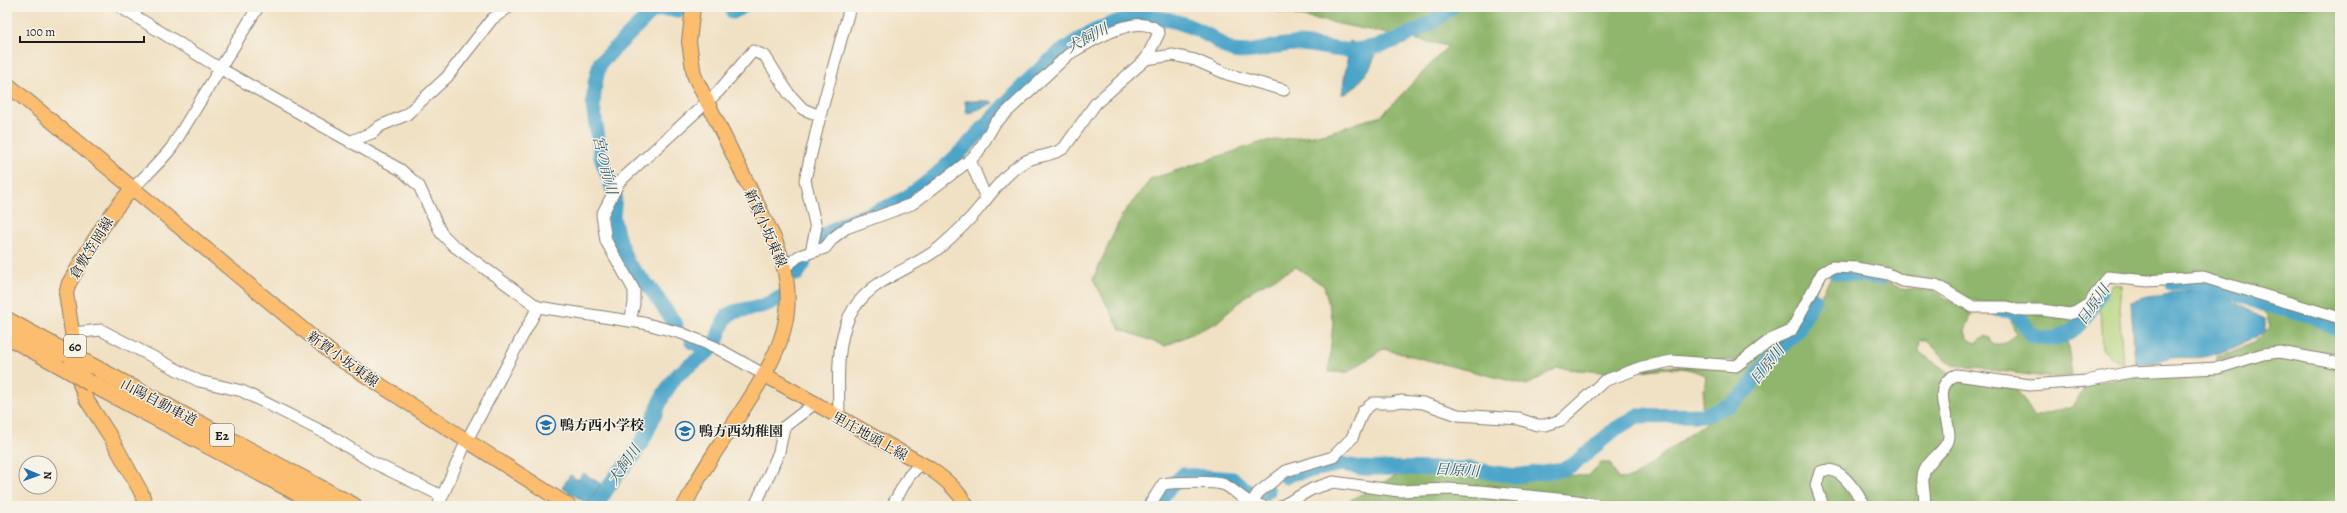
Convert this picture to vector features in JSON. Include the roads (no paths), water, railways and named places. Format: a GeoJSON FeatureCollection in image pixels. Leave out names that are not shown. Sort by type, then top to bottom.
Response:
{"type":"FeatureCollection","features":[{"type":"Feature","properties":{"kind":"highway","name":"山陽自動車道"},"geometry":{"type":"LineString","coordinates":[[7,320],[354,506]]}},
{"type":"Feature","properties":{"kind":"highway","name":"山陽自動車道"},"geometry":{"type":"LineString","coordinates":[[7,336],[90,383],[322,506]]}},
{"type":"Feature","properties":{"kind":"main road","name":"新賀小坂東線"},"geometry":{"type":"LineString","coordinates":[[684,506],[696,482],[765,375],[778,349],[788,314],[788,285],[785,267],[775,240],[694,75],[690,57],[689,42],[693,7]]}},
{"type":"Feature","properties":{"kind":"main road"},"geometry":{"type":"LineString","coordinates":[[7,84],[132,189]]}},
{"type":"Feature","properties":{"kind":"main road","name":"新賀小坂東線"},"geometry":{"type":"LineString","coordinates":[[132,189],[336,356],[570,506]]}},
{"type":"Feature","properties":{"kind":"main road","name":"倉敷笠岡線"},"geometry":{"type":"LineString","coordinates":[[132,189],[100,232],[68,283],[66,293],[82,389],[141,492],[146,506]]}},
{"type":"Feature","properties":{"kind":"main road","name":"里庄地頭上線"},"geometry":{"type":"LineString","coordinates":[[765,375],[839,419],[888,444],[950,483],[960,494],[967,506]]}},
{"type":"Feature","properties":{"kind":"street"},"geometry":{"type":"LineString","coordinates":[[120,7],[221,69],[351,143],[385,159],[413,179],[419,186],[441,233],[454,246],[538,307],[630,321],[681,333],[715,347],[765,375]]}},
{"type":"Feature","properties":{"kind":"street"},"geometry":{"type":"LineString","coordinates":[[132,189],[160,163],[221,69],[258,7]]}},
{"type":"Feature","properties":{"kind":"street"},"geometry":{"type":"LineString","coordinates":[[351,143],[354,140],[372,133],[380,126],[398,120],[406,115],[447,77],[492,19],[509,7]]}},
{"type":"Feature","properties":{"kind":"street"},"geometry":{"type":"LineString","coordinates":[[811,252],[816,228],[805,180],[820,116],[850,7]]}},
{"type":"Feature","properties":{"kind":"street"},"geometry":{"type":"LineString","coordinates":[[785,267],[799,256],[825,248],[833,238],[846,228],[912,204],[970,160],[978,152],[995,123],[1069,54],[1119,29],[1141,24],[1156,28],[1159,34],[1146,59]]}},
{"type":"Feature","properties":{"kind":"street"},"geometry":{"type":"LineString","coordinates":[[630,321],[634,304],[634,290],[606,241],[602,215],[618,182],[706,102],[753,52],[765,56],[789,94],[803,109],[820,116]]}},
{"type":"Feature","properties":{"kind":"street"},"geometry":{"type":"LineString","coordinates":[[839,419],[840,354],[842,335],[858,301],[892,274],[928,256],[938,248],[959,230],[980,207],[986,198],[1023,162],[1056,153],[1064,148],[1096,103],[1135,66],[1146,59],[1173,55],[1195,60],[1227,74],[1284,90]]}},
{"type":"Feature","properties":{"kind":"street"},"geometry":{"type":"LineString","coordinates":[[970,160],[986,198]]}},
{"type":"Feature","properties":{"kind":"street"},"geometry":{"type":"LineString","coordinates":[[1234,506],[1254,500],[1286,471],[1333,458],[1352,438],[1363,411],[1372,403],[1402,401],[1423,403],[1458,415],[1519,419],[1537,425],[1546,425],[1561,420],[1604,381],[1648,366],[1672,361],[1736,366],[1770,340],[1791,332],[1822,273],[1832,267],[1857,268],[1888,274],[1903,281],[1936,284],[1973,307],[2007,307],[2016,310],[2042,310],[2069,314],[2076,312],[2089,304],[2107,277],[2148,281],[2203,277],[2340,318]]}},
{"type":"Feature","properties":{"kind":"street"},"geometry":{"type":"LineString","coordinates":[[73,333],[101,330],[199,381],[242,391],[329,435],[372,462],[440,501],[467,440],[538,307]]}},
{"type":"Feature","properties":{"kind":"street"},"geometry":{"type":"LineString","coordinates":[[1924,506],[1926,499],[1923,474],[1926,468],[1948,443],[1949,436],[1942,396],[1943,388],[1951,377],[1956,375],[2030,385],[2086,381],[2131,372],[2218,368],[2262,354],[2280,352],[2340,363]]}},
{"type":"Feature","properties":{"kind":"street"},"geometry":{"type":"LineString","coordinates":[[755,506],[780,452],[784,427],[814,404]]}},
{"type":"Feature","properties":{"kind":"street"},"geometry":{"type":"LineString","coordinates":[[892,506],[909,476],[920,464]]}},
{"type":"Feature","properties":{"kind":"street"},"geometry":{"type":"LineString","coordinates":[[1823,506],[1816,485],[1820,472],[1826,469],[1833,469],[1840,473],[1866,506]]}},
{"type":"Feature","properties":{"kind":"street"},"geometry":{"type":"LineString","coordinates":[[1149,506],[1163,484],[1175,482],[1223,484],[1254,500]]}},
{"type":"Feature","properties":{"kind":"street"},"geometry":{"type":"LineString","coordinates":[[1282,506],[1321,484],[1332,482],[1399,491],[1449,489],[1479,491],[1577,501],[1603,506]]}},
{"type":"Feature","properties":{"kind":"water"},"geometry":{"type":"Polygon","coordinates":[[[1350,41],[1358,45],[1371,47],[1375,55],[1371,66],[1358,84],[1348,92],[1342,94],[1350,41]]]}},
{"type":"Feature","properties":{"kind":"water"},"geometry":{"type":"Polygon","coordinates":[[[965,101],[991,101],[993,103],[967,114],[965,101]]]}},
{"type":"Feature","properties":{"kind":"water"},"geometry":{"type":"Polygon","coordinates":[[[2202,290],[2219,292],[2265,320],[2265,332],[2219,353],[2198,358],[2175,357],[2149,364],[2135,364],[2131,301],[2147,296],[2202,290]]]}},
{"type":"Feature","properties":{"kind":"water"},"geometry":{"type":"Polygon","coordinates":[[[583,473],[601,484],[588,504],[562,488],[570,475],[578,480],[583,473]]]}},
{"type":"Feature","properties":{"kind":"waterway","name":"宮の前川"},"geometry":{"type":"LineString","coordinates":[[733,12],[742,7]]}},
{"type":"Feature","properties":{"kind":"waterway","name":"犬飼川"},"geometry":{"type":"LineString","coordinates":[[818,240],[840,226],[899,202],[910,195],[937,175],[962,151],[1034,75],[1060,53],[1088,34],[1120,21],[1144,17],[1167,19],[1200,31],[1233,51],[1257,51],[1287,44],[1301,44],[1349,50],[1376,46],[1404,37],[1430,23],[1452,7]]}},
{"type":"Feature","properties":{"kind":"waterway","name":"宮の前川"},"geometry":{"type":"LineString","coordinates":[[676,325],[650,288],[628,264],[619,241],[613,217],[615,196],[601,157],[593,106],[595,83],[600,63],[652,12],[661,9],[680,10]]}},
{"type":"Feature","properties":{"kind":"waterway","name":"犬飼川"},"geometry":{"type":"LineString","coordinates":[[797,274],[804,263]]}},
{"type":"Feature","properties":{"kind":"waterway","name":"日原川"},"geometry":{"type":"LineString","coordinates":[[1835,272],[1880,278]]}},
{"type":"Feature","properties":{"kind":"waterway","name":"日原川"},"geometry":{"type":"LineString","coordinates":[[2172,284],[2204,283],[2219,286],[2263,304],[2315,317],[2340,331]]}},
{"type":"Feature","properties":{"kind":"waterway","name":"日原川"},"geometry":{"type":"LineString","coordinates":[[1999,310],[2012,312],[2020,318],[2033,336],[2046,339],[2057,338],[2067,334],[2083,321],[2090,312],[2101,292]]}},
{"type":"Feature","properties":{"kind":"waterway","name":"犬飼川"},"geometry":{"type":"LineString","coordinates":[[716,343],[723,322],[730,314],[764,305],[784,296]]}},
{"type":"Feature","properties":{"kind":"waterway","name":"日原川"},"geometry":{"type":"LineString","coordinates":[[1286,477],[1291,474],[1342,464],[1361,468],[1469,469],[1515,476],[1564,469],[1574,464],[1614,430],[1637,416],[1706,415],[1731,404],[1748,389],[1769,359],[1797,331],[1814,299]]}},
{"type":"Feature","properties":{"kind":"waterway","name":"犬飼川"},"geometry":{"type":"LineString","coordinates":[[596,506],[617,474],[633,457],[645,436],[664,394],[676,376],[710,350],[692,342]]}},
{"type":"Feature","properties":{"kind":"waterway","name":"日原川"},"geometry":{"type":"LineString","coordinates":[[1155,506],[1169,488],[1183,475],[1233,479],[1251,494],[1260,496],[1268,491]]}},
{"type":"Feature","properties":{"kind":"place","name":"鴨方西小学校"},"geometry":{"type":"Point","coordinates":[546,425]}},
{"type":"Feature","properties":{"kind":"place","name":"鴨方西幼稚園"},"geometry":{"type":"Point","coordinates":[685,431]}}]}
